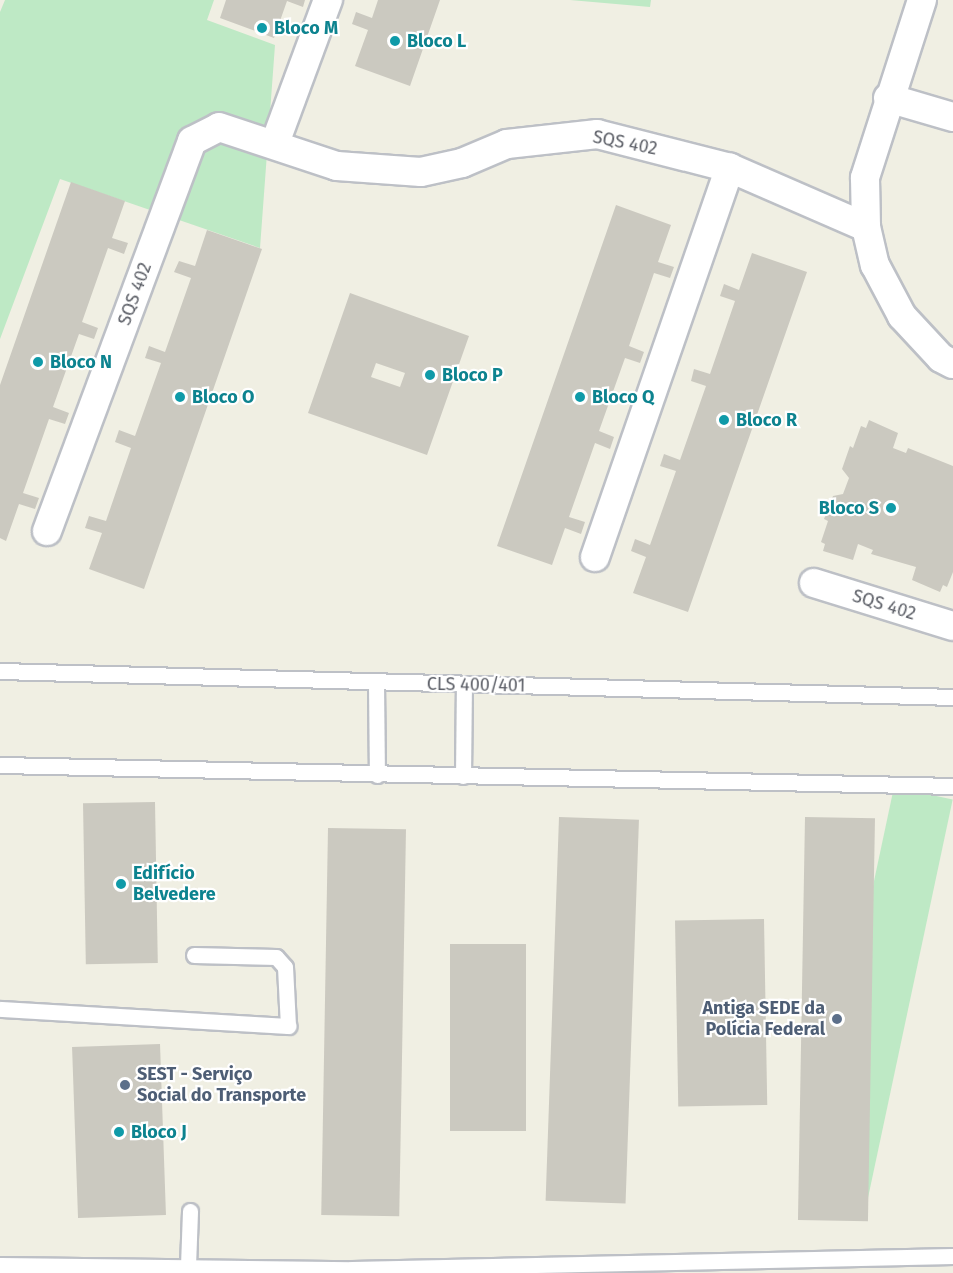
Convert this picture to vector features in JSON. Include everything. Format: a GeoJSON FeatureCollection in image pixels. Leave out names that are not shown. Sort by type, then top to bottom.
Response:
{"type":"FeatureCollection","features":[{"type":"Feature","properties":{"kind":"street"},"geometry":{"type":"LineString","coordinates":[[275,143],[328,0]]}},
{"type":"Feature","properties":{"kind":"street"},"geometry":{"type":"LineString","coordinates":[[922,0],[888,98],[865,178],[866,226],[875,265],[902,315],[941,358],[953,364]]}},
{"type":"Feature","properties":{"kind":"street"},"geometry":{"type":"LineString","coordinates":[[888,98],[953,117]]}},
{"type":"Feature","properties":{"kind":"street","name":"SQS 402"},"geometry":{"type":"LineString","coordinates":[[47,531],[192,141],[219,127],[275,143],[337,166],[421,172],[462,163],[507,144],[597,134],[730,168],[866,226]]}},
{"type":"Feature","properties":{"kind":"street"},"geometry":{"type":"LineString","coordinates":[[595,556],[730,168]]}},
{"type":"Feature","properties":{"kind":"street","name":"SQS 402"},"geometry":{"type":"LineString","coordinates":[[814,583],[953,626]]}},
{"type":"Feature","properties":{"kind":"lane","name":"CLS 400/401"},"geometry":{"type":"LineString","coordinates":[[0,671],[953,697]]}},
{"type":"Feature","properties":{"kind":"lane"},"geometry":{"type":"LineString","coordinates":[[376,683],[377,775]]}},
{"type":"Feature","properties":{"kind":"lane"},"geometry":{"type":"LineString","coordinates":[[464,685],[464,776]]}},
{"type":"Feature","properties":{"kind":"lane"},"geometry":{"type":"LineString","coordinates":[[0,765],[953,786]]}},
{"type":"Feature","properties":{"kind":"lane"},"geometry":{"type":"LineString","coordinates":[[0,1010],[288,1026],[285,967],[276,957],[194,955]]}},
{"type":"Feature","properties":{"kind":"lane"},"geometry":{"type":"LineString","coordinates":[[188,1266],[190,1211]]}},
{"type":"Feature","properties":{"kind":"lane"},"geometry":{"type":"LineString","coordinates":[[0,1265],[188,1266],[266,1271],[352,1271],[847,1265],[953,1256]]}},
{"type":"Feature","properties":{"kind":"green space"},"geometry":{"type":"Polygon","coordinates":[[[5,0],[214,0],[207,20],[275,45],[260,248],[60,179],[0,339],[0,12],[5,0]]]}},
{"type":"Feature","properties":{"kind":"green space"},"geometry":{"type":"Polygon","coordinates":[[[570,0],[651,0],[650,7],[570,0]]]}},
{"type":"Feature","properties":{"kind":"green space"},"geometry":{"type":"Polygon","coordinates":[[[894,787],[953,799],[865,1210],[807,1198],[894,787]]]}},
{"type":"Feature","properties":{"kind":"building","name":"Bloco M"},"geometry":{"type":"Polygon","coordinates":[[[226,0],[305,0],[303,7],[287,1],[274,38],[220,18],[226,0]]]}},
{"type":"Feature","properties":{"kind":"building","name":"Bloco L"},"geometry":{"type":"Polygon","coordinates":[[[378,0],[440,0],[410,86],[355,66],[368,30],[352,24],[356,12],[372,18],[378,0]]]}},
{"type":"Feature","properties":{"kind":"building","name":"Bloco N"},"geometry":{"type":"Polygon","coordinates":[[[71,182],[125,201],[112,238],[128,243],[124,254],[108,248],[82,322],[98,328],[94,339],[79,334],[53,407],[69,413],[65,424],[49,419],[23,493],[39,498],[35,509],[19,504],[6,541],[0,538],[0,385],[71,182]]]}},
{"type":"Feature","properties":{"kind":"building","name":"Bloco Q"},"geometry":{"type":"Polygon","coordinates":[[[616,205],[671,225],[658,262],[674,267],[670,278],[654,273],[629,346],[644,352],[640,363],[625,358],[599,431],[614,437],[610,449],[595,443],[569,517],[585,522],[581,534],[565,528],[552,565],[497,546],[616,205]]]}},
{"type":"Feature","properties":{"kind":"building","name":"Bloco O"},"geometry":{"type":"Polygon","coordinates":[[[207,230],[262,249],[144,589],[89,569],[102,533],[85,528],[89,516],[106,521],[131,448],[115,442],[119,430],[135,436],[161,363],[145,358],[149,346],[165,352],[191,278],[174,272],[179,261],[195,266],[207,230]]]}},
{"type":"Feature","properties":{"kind":"building","name":"Bloco R"},"geometry":{"type":"Polygon","coordinates":[[[752,253],[807,272],[688,612],[633,593],[646,557],[631,551],[635,539],[650,545],[676,471],[660,466],[664,454],[680,460],[706,386],[691,381],[694,369],[710,374],[735,301],[720,296],[724,284],[739,290],[752,253]]]}},
{"type":"Feature","properties":{"kind":"building","name":"Bloco P"},"geometry":{"type":"Polygon","coordinates":[[[350,293],[469,336],[427,455],[308,413],[350,293]],[[376,363],[371,377],[400,387],[405,373],[376,363]]]}},
{"type":"Feature","properties":{"kind":"building","name":"Bloco S"},"geometry":{"type":"Polygon","coordinates":[[[869,420],[898,433],[893,448],[906,453],[908,448],[953,466],[953,572],[947,587],[943,585],[940,592],[912,580],[916,567],[871,554],[873,550],[858,544],[853,560],[823,551],[825,544],[821,542],[828,521],[824,519],[833,496],[843,494],[849,478],[842,469],[850,446],[853,448],[861,426],[866,428],[869,420]]]}},
{"type":"Feature","properties":{"kind":"building","name":"Edifício Belvedere"},"geometry":{"type":"Polygon","coordinates":[[[155,802],[158,963],[86,964],[83,803],[155,802]]]}},
{"type":"Feature","properties":{"kind":"building"},"geometry":{"type":"Polygon","coordinates":[[[559,817],[639,820],[626,1204],[546,1201],[559,817]]]}},
{"type":"Feature","properties":{"kind":"building","name":"Antiga SEDE da Polícia Federal"},"geometry":{"type":"Polygon","coordinates":[[[805,817],[875,818],[868,1221],[798,1220],[805,817]]]}},
{"type":"Feature","properties":{"kind":"building"},"geometry":{"type":"Polygon","coordinates":[[[328,828],[406,829],[399,1216],[321,1215],[328,828]]]}},
{"type":"Feature","properties":{"kind":"building"},"geometry":{"type":"Polygon","coordinates":[[[764,919],[767,1105],[678,1107],[675,921],[764,919]]]}},
{"type":"Feature","properties":{"kind":"building"},"geometry":{"type":"Polygon","coordinates":[[[450,944],[526,944],[526,1131],[450,1131],[450,944]]]}},
{"type":"Feature","properties":{"kind":"building","name":"Bloco J"},"geometry":{"type":"Polygon","coordinates":[[[160,1044],[166,1215],[78,1218],[72,1047],[160,1044]]]}},
{"type":"Feature","properties":{"kind":"place","name":"Bloco M"},"geometry":{"type":"Point","coordinates":[262,28]}},
{"type":"Feature","properties":{"kind":"place","name":"Bloco L"},"geometry":{"type":"Point","coordinates":[395,41]}},
{"type":"Feature","properties":{"kind":"place","name":"Bloco N"},"geometry":{"type":"Point","coordinates":[38,362]}},
{"type":"Feature","properties":{"kind":"place","name":"Bloco P"},"geometry":{"type":"Point","coordinates":[430,375]}},
{"type":"Feature","properties":{"kind":"place","name":"Bloco O"},"geometry":{"type":"Point","coordinates":[180,397]}},
{"type":"Feature","properties":{"kind":"place","name":"Bloco Q"},"geometry":{"type":"Point","coordinates":[580,397]}},
{"type":"Feature","properties":{"kind":"place","name":"Bloco R"},"geometry":{"type":"Point","coordinates":[724,420]}},
{"type":"Feature","properties":{"kind":"place","name":"Bloco S"},"geometry":{"type":"Point","coordinates":[891,508]}},
{"type":"Feature","properties":{"kind":"place","name":"Edifício Belvedere"},"geometry":{"type":"Point","coordinates":[121,884]}},
{"type":"Feature","properties":{"kind":"place","name":"Antiga SEDE da Polícia Federal"},"geometry":{"type":"Point","coordinates":[837,1019]}},
{"type":"Feature","properties":{"kind":"place","name":"SEST - Serviço Social do Transporte"},"geometry":{"type":"Point","coordinates":[125,1085]}},
{"type":"Feature","properties":{"kind":"place","name":"Bloco J"},"geometry":{"type":"Point","coordinates":[119,1132]}}]}
